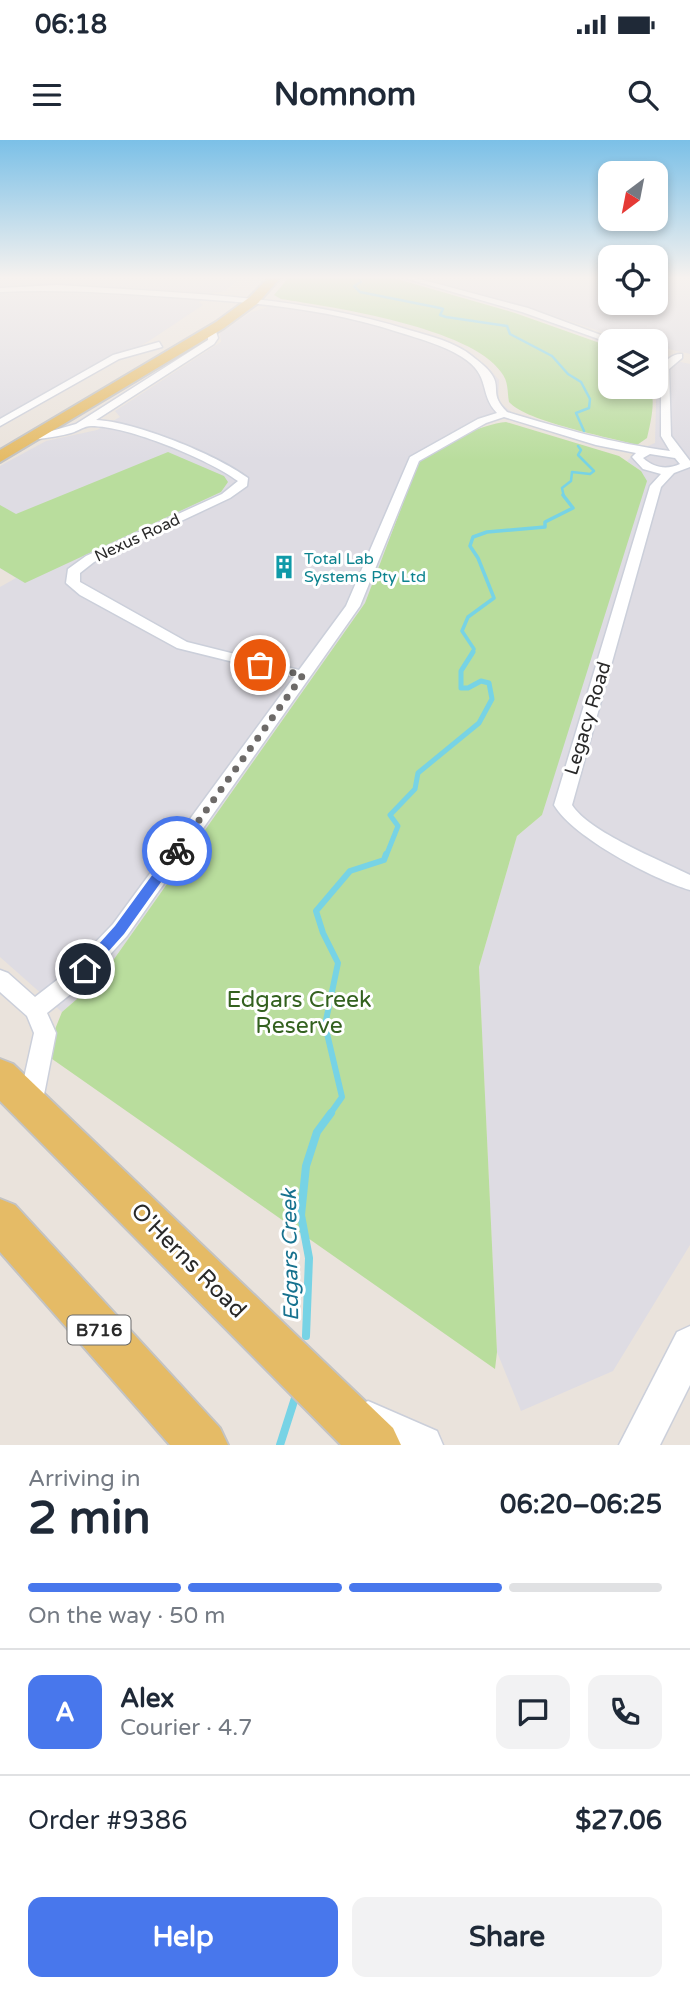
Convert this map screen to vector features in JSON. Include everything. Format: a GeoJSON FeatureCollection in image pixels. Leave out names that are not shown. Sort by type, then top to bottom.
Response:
{"type":"FeatureCollection","features":[{"type":"Feature","properties":{"kind":"main road"},"geometry":{"type":"LineString","coordinates":[[0,457],[199,338]]}},
{"type":"Feature","properties":{"kind":"main road"},"geometry":{"type":"LineString","coordinates":[[112,390],[138,371],[163,341]]}},
{"type":"Feature","properties":{"kind":"main road","name":"O'Herns Road"},"geometry":{"type":"LineString","coordinates":[[15,1090],[376,1445]]}},
{"type":"Feature","properties":{"kind":"main road","name":"B716"},"geometry":{"type":"LineString","coordinates":[[0,1220],[201,1442]]}},
{"type":"Feature","properties":{"kind":"street"},"geometry":{"type":"LineString","coordinates":[[39,436],[73,430],[214,338]]}},
{"type":"Feature","properties":{"kind":"street"},"geometry":{"type":"LineString","coordinates":[[427,338],[467,356],[488,376],[492,402],[504,414],[683,465]]}},
{"type":"Feature","properties":{"kind":"street"},"geometry":{"type":"LineString","coordinates":[[0,423],[116,357],[163,341]]}},
{"type":"Feature","properties":{"kind":"street"},"geometry":{"type":"LineString","coordinates":[[668,354],[685,358]]}},
{"type":"Feature","properties":{"kind":"street"},"geometry":{"type":"LineString","coordinates":[[683,465],[666,436],[665,366],[685,358]]}},
{"type":"Feature","properties":{"kind":"street","name":"Nexus Road"},"geometry":{"type":"LineString","coordinates":[[101,412],[127,429]]}},
{"type":"Feature","properties":{"kind":"street"},"geometry":{"type":"LineString","coordinates":[[35,1010],[74,979],[120,930],[353,606],[414,459],[482,421],[504,414]]}},
{"type":"Feature","properties":{"kind":"street","name":"Nexus Road"},"geometry":{"type":"LineString","coordinates":[[85,423],[102,423],[127,429],[230,470],[241,476],[243,483],[226,496],[90,559],[73,572],[73,583],[182,645],[303,675]]}},
{"type":"Feature","properties":{"kind":"street"},"geometry":{"type":"LineString","coordinates":[[666,436],[645,453],[639,462],[648,467],[683,465]]}},
{"type":"Feature","properties":{"kind":"street","name":"Legacy Road"},"geometry":{"type":"LineString","coordinates":[[683,465],[656,486],[563,805],[567,816],[584,828],[690,883]]}},
{"type":"Feature","properties":{"kind":"street"},"geometry":{"type":"LineString","coordinates":[[648,467],[656,486]]}},
{"type":"Feature","properties":{"kind":"street"},"geometry":{"type":"LineString","coordinates":[[0,979],[35,1010],[45,1033],[15,1090]]}},
{"type":"Feature","properties":{"kind":"street"},"geometry":{"type":"LineString","coordinates":[[639,1445],[690,1345]]}},
{"type":"Feature","properties":{"kind":"street"},"geometry":{"type":"LineString","coordinates":[[340,1409],[423,1445]]}},
{"type":"Feature","properties":{"kind":"shaded area"},"geometry":{"type":"Polygon","coordinates":[[[0,338],[154,338],[149,341],[0,426],[0,338]]]}},
{"type":"Feature","properties":{"kind":"shaded area"},"geometry":{"type":"Polygon","coordinates":[[[221,338],[429,338],[464,350],[486,365],[499,380],[498,401],[514,414],[487,424],[435,451],[418,464],[365,603],[100,979],[62,1012],[0,957],[0,587],[16,578],[0,568],[0,466],[46,441],[97,430],[120,417],[115,411],[221,342],[221,338]]]}},
{"type":"Feature","properties":{"kind":"shaded area"},"geometry":{"type":"Polygon","coordinates":[[[668,338],[690,338],[690,354],[668,349],[668,338]]]}},
{"type":"Feature","properties":{"kind":"shaded area"},"geometry":{"type":"Polygon","coordinates":[[[668,359],[690,364],[690,1245],[613,1371],[521,1411],[497,1352],[479,967],[517,836],[542,815],[641,471],[627,461],[638,450],[655,443],[656,399],[668,399],[668,359]]]}},
{"type":"Feature","properties":{"kind":"green space"},"geometry":{"type":"Polygon","coordinates":[[[448,338],[585,338],[598,342],[598,399],[652,399],[647,438],[637,445],[569,428],[519,409],[509,402],[504,376],[485,357],[448,338]]]}},
{"type":"Feature","properties":{"kind":"green space","name":"Edgars Creek Reserve"},"geometry":{"type":"Polygon","coordinates":[[[506,422],[619,456],[641,471],[647,481],[542,815],[517,836],[479,967],[497,1352],[495,1369],[45,1054],[62,1012],[100,979],[365,603],[418,464],[435,450],[459,437],[506,422]]]}},
{"type":"Feature","properties":{"kind":"green space"},"geometry":{"type":"Polygon","coordinates":[[[168,452],[224,476],[228,482],[221,492],[25,583],[0,568],[0,505],[16,514],[168,452]]]}},
{"type":"Feature","properties":{"kind":"waterway","name":"Edgars Creek"},"geometry":{"type":"LineString","coordinates":[[517,338],[552,356],[568,374],[581,382],[590,399],[589,408],[576,413],[584,431]]}},
{"type":"Feature","properties":{"kind":"waterway","name":"Edgars Creek"},"geometry":{"type":"LineString","coordinates":[[564,496],[562,488],[571,481],[572,472],[590,474],[594,471],[578,455],[581,450],[578,446]]}},
{"type":"Feature","properties":{"kind":"waterway","name":"Edgars Creek"},"geometry":{"type":"LineString","coordinates":[[472,653],[474,649],[462,631],[468,617],[494,598],[478,558],[470,546],[473,537],[487,532],[545,527],[545,522],[573,508],[564,496]]}},
{"type":"Feature","properties":{"kind":"waterway","name":"Edgars Creek"},"geometry":{"type":"LineString","coordinates":[[386,856],[398,826],[390,815],[415,789],[418,773],[479,723],[492,699],[489,683],[481,681],[468,688],[461,688],[461,671],[472,653]]}},
{"type":"Feature","properties":{"kind":"waterway","name":"Edgars Creek"},"geometry":{"type":"LineString","coordinates":[[330,1114],[342,1097],[325,1025],[338,963],[323,933],[316,911],[350,871],[384,860],[386,854]]}},
{"type":"Feature","properties":{"kind":"waterway","name":"Edgars Creek"},"geometry":{"type":"LineString","coordinates":[[306,1336],[309,1258],[301,1215],[306,1166],[317,1132],[331,1113]]}},
{"type":"Feature","properties":{"kind":"waterway","name":"Edgars Creek"},"geometry":{"type":"LineString","coordinates":[[280,1445],[295,1398]]}},
{"type":"Feature","properties":{"kind":"way so far"},"geometry":{"type":"LineString","coordinates":[[177,851],[303,675],[260,665]]}},
{"type":"Feature","properties":{"kind":"place","name":"Total Lab Systems Pty Ltd"},"geometry":{"type":"Point","coordinates":[284,567]}},
{"type":"Feature","properties":{"kind":"route"},"geometry":{"type":"LineString","coordinates":[[85,969],[120,930],[177,851]]}}]}
